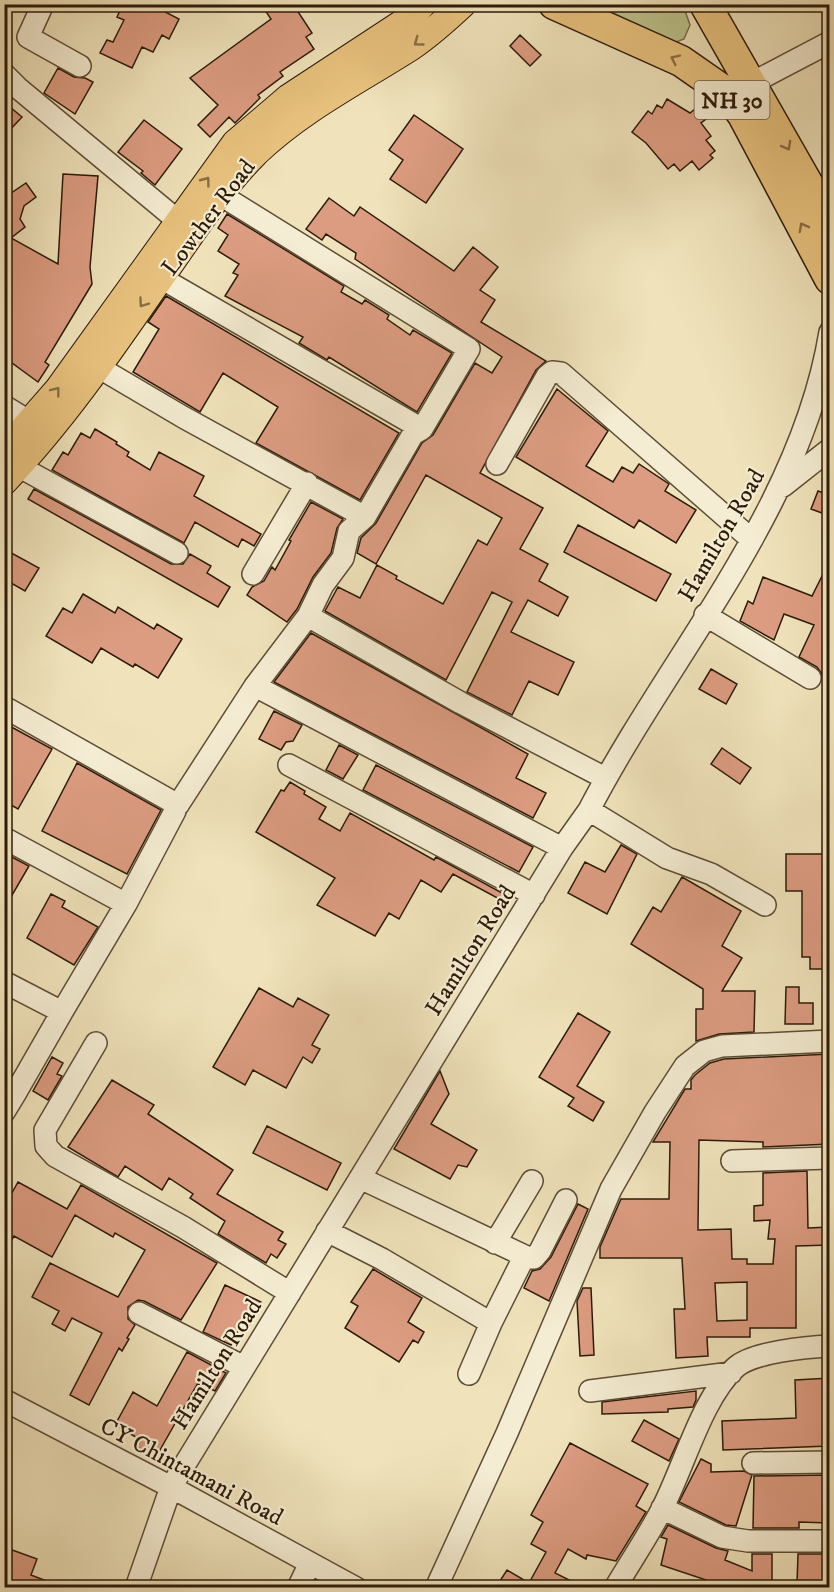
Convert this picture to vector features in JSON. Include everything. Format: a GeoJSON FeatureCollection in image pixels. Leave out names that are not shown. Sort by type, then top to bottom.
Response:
{"type":"FeatureCollection","features":[{"type":"Feature","properties":{"kind":"highway","name":"NH 30"},"geometry":{"type":"LineString","coordinates":[[554,4],[681,61],[727,93],[743,115],[828,282]]}},
{"type":"Feature","properties":{"kind":"highway","name":"NH 30"},"geometry":{"type":"LineString","coordinates":[[705,4],[830,223]]}},
{"type":"Feature","properties":{"kind":"main road","name":"Lowther Road"},"geometry":{"type":"LineString","coordinates":[[9,466],[30,422],[58,389],[177,220],[235,143],[290,97],[411,18],[423,4]]}},
{"type":"Feature","properties":{"kind":"main road","name":"Lowther Road"},"geometry":{"type":"LineString","coordinates":[[9,466],[98,367],[219,194],[277,135],[323,102],[412,46],[463,4]]}},
{"type":"Feature","properties":{"kind":"street"},"geometry":{"type":"LineString","coordinates":[[43,4],[28,38],[80,66]]}},
{"type":"Feature","properties":{"kind":"street"},"geometry":{"type":"LineString","coordinates":[[752,83],[830,42]]}},
{"type":"Feature","properties":{"kind":"street"},"geometry":{"type":"LineString","coordinates":[[4,74],[177,220]]}},
{"type":"Feature","properties":{"kind":"street"},"geometry":{"type":"LineString","coordinates":[[4,707],[178,805],[255,686],[308,616],[323,585],[343,558],[349,531],[365,517],[413,434],[422,429],[470,349],[219,194]]}},
{"type":"Feature","properties":{"kind":"street"},"geometry":{"type":"LineString","coordinates":[[161,279],[422,429]]}},
{"type":"Feature","properties":{"kind":"street","name":"Hamilton Road"},"geometry":{"type":"LineString","coordinates":[[136,1587],[171,1487],[562,848],[589,810],[605,778],[781,488],[824,370],[830,332]]}},
{"type":"Feature","properties":{"kind":"street"},"geometry":{"type":"LineString","coordinates":[[98,367],[183,417],[307,483],[365,517]]}},
{"type":"Feature","properties":{"kind":"street"},"geometry":{"type":"LineString","coordinates":[[497,464],[547,376],[552,372],[561,373],[751,539]]}},
{"type":"Feature","properties":{"kind":"street"},"geometry":{"type":"LineString","coordinates":[[4,406],[30,422]]}},
{"type":"Feature","properties":{"kind":"street"},"geometry":{"type":"LineString","coordinates":[[781,488],[830,449]]}},
{"type":"Feature","properties":{"kind":"street"},"geometry":{"type":"LineString","coordinates":[[9,466],[177,553]]}},
{"type":"Feature","properties":{"kind":"street"},"geometry":{"type":"LineString","coordinates":[[253,574],[307,483]]}},
{"type":"Feature","properties":{"kind":"street"},"geometry":{"type":"LineString","coordinates":[[705,615],[810,678]]}},
{"type":"Feature","properties":{"kind":"street"},"geometry":{"type":"LineString","coordinates":[[308,616],[461,703],[605,778]]}},
{"type":"Feature","properties":{"kind":"street"},"geometry":{"type":"LineString","coordinates":[[255,686],[562,848]]}},
{"type":"Feature","properties":{"kind":"street"},"geometry":{"type":"LineString","coordinates":[[289,765],[534,895]]}},
{"type":"Feature","properties":{"kind":"street"},"geometry":{"type":"LineString","coordinates":[[589,810],[667,858],[711,874],[765,905]]}},
{"type":"Feature","properties":{"kind":"street"},"geometry":{"type":"LineString","coordinates":[[8,1098],[126,904],[175,811]]}},
{"type":"Feature","properties":{"kind":"street"},"geometry":{"type":"LineString","coordinates":[[4,838],[126,904]]}},
{"type":"Feature","properties":{"kind":"street"},"geometry":{"type":"LineString","coordinates":[[4,982],[62,1012]]}},
{"type":"Feature","properties":{"kind":"street"},"geometry":{"type":"LineString","coordinates":[[436,1587],[512,1422],[611,1189],[655,1112],[685,1066],[704,1051],[722,1046],[830,1041]]}},
{"type":"Feature","properties":{"kind":"street"},"geometry":{"type":"LineString","coordinates":[[96,1043],[45,1130],[46,1146],[55,1156],[183,1227],[290,1293]]}},
{"type":"Feature","properties":{"kind":"street"},"geometry":{"type":"LineString","coordinates":[[732,1161],[830,1158]]}},
{"type":"Feature","properties":{"kind":"street"},"geometry":{"type":"LineString","coordinates":[[360,1178],[529,1258],[536,1256],[566,1200]]}},
{"type":"Feature","properties":{"kind":"street"},"geometry":{"type":"LineString","coordinates":[[495,1243],[532,1181]]}},
{"type":"Feature","properties":{"kind":"street"},"geometry":{"type":"LineString","coordinates":[[327,1232],[382,1259],[491,1323]]}},
{"type":"Feature","properties":{"kind":"street"},"geometry":{"type":"LineString","coordinates":[[470,1374],[491,1323],[524,1257]]}},
{"type":"Feature","properties":{"kind":"street"},"geometry":{"type":"LineString","coordinates":[[140,1313],[244,1367]]}},
{"type":"Feature","properties":{"kind":"street"},"geometry":{"type":"LineString","coordinates":[[615,1587],[662,1508],[704,1416],[730,1373],[738,1365],[765,1355],[789,1349],[830,1346]]}},
{"type":"Feature","properties":{"kind":"street"},"geometry":{"type":"LineString","coordinates":[[590,1390],[730,1373]]}},
{"type":"Feature","properties":{"kind":"street","name":"CY Chintamani Road"},"geometry":{"type":"LineString","coordinates":[[4,1400],[356,1587]]}},
{"type":"Feature","properties":{"kind":"street"},"geometry":{"type":"LineString","coordinates":[[753,1463],[830,1462]]}},
{"type":"Feature","properties":{"kind":"street"},"geometry":{"type":"LineString","coordinates":[[662,1508],[722,1537],[748,1541],[830,1541]]}},
{"type":"Feature","properties":{"kind":"street"},"geometry":{"type":"LineString","coordinates":[[298,1587],[310,1563]]}},
{"type":"Feature","properties":{"kind":"green space"},"geometry":{"type":"Polygon","coordinates":[[[597,5],[683,5],[690,25],[684,39],[671,44],[619,23],[597,5]]]}},
{"type":"Feature","properties":{"kind":"building"},"geometry":{"type":"Polygon","coordinates":[[[123,4],[150,4],[179,19],[169,39],[162,35],[153,52],[142,47],[132,68],[100,53],[107,40],[113,42],[124,20],[117,17],[123,4]]]}},
{"type":"Feature","properties":{"kind":"building"},"geometry":{"type":"Polygon","coordinates":[[[261,4],[293,4],[312,33],[306,37],[314,49],[280,72],[283,76],[258,95],[260,98],[235,123],[229,117],[210,137],[198,125],[218,105],[190,78],[271,19],[261,4]]]}},
{"type":"Feature","properties":{"kind":"building"},"geometry":{"type":"Polygon","coordinates":[[[520,35],[541,55],[530,66],[510,46],[520,35]]]}},
{"type":"Feature","properties":{"kind":"building"},"geometry":{"type":"Polygon","coordinates":[[[58,68],[74,77],[85,78],[93,82],[75,114],[44,93],[58,68]]]}},
{"type":"Feature","properties":{"kind":"building"},"geometry":{"type":"Polygon","coordinates":[[[667,99],[690,113],[701,104],[710,116],[701,123],[711,136],[706,140],[715,151],[710,155],[713,158],[699,170],[692,161],[680,171],[674,164],[668,169],[646,143],[632,132],[648,111],[652,114],[657,105],[662,108],[667,99]]]}},
{"type":"Feature","properties":{"kind":"building"},"geometry":{"type":"Polygon","coordinates":[[[4,102],[22,117],[4,136],[4,102]]]}},
{"type":"Feature","properties":{"kind":"building"},"geometry":{"type":"Polygon","coordinates":[[[414,115],[463,149],[426,203],[390,179],[403,160],[389,150],[414,115]]]}},
{"type":"Feature","properties":{"kind":"building"},"geometry":{"type":"Polygon","coordinates":[[[144,120],[182,149],[155,185],[141,173],[143,171],[118,152],[144,120]]]}},
{"type":"Feature","properties":{"kind":"building"},"geometry":{"type":"Polygon","coordinates":[[[63,174],[98,176],[90,267],[92,284],[45,362],[49,365],[38,382],[4,357],[4,198],[26,183],[36,197],[24,206],[20,219],[25,227],[11,238],[58,264],[63,174]]]}},
{"type":"Feature","properties":{"kind":"building"},"geometry":{"type":"Polygon","coordinates":[[[329,198],[354,216],[360,207],[454,271],[473,247],[498,267],[480,290],[495,300],[481,322],[546,361],[536,370],[480,473],[543,508],[520,549],[548,564],[539,581],[568,597],[558,616],[528,600],[511,632],[574,662],[558,695],[529,681],[512,715],[467,692],[512,602],[492,592],[446,680],[325,611],[338,587],[360,598],[377,565],[397,576],[396,579],[443,604],[478,540],[487,545],[502,518],[426,475],[376,564],[357,553],[361,538],[376,523],[422,443],[433,435],[475,363],[492,373],[502,357],[355,259],[356,253],[326,234],[322,240],[306,229],[329,198]]]}},
{"type":"Feature","properties":{"kind":"building"},"geometry":{"type":"Polygon","coordinates":[[[227,214],[344,286],[341,292],[362,304],[365,300],[389,315],[387,319],[410,335],[413,330],[452,353],[417,412],[329,357],[327,360],[299,343],[303,337],[225,296],[238,275],[233,273],[239,264],[218,251],[228,235],[218,228],[227,214]]]}},
{"type":"Feature","properties":{"kind":"building"},"geometry":{"type":"Polygon","coordinates":[[[166,296],[399,433],[360,500],[256,443],[278,407],[223,373],[200,412],[133,372],[159,329],[148,322],[166,296]]]}},
{"type":"Feature","properties":{"kind":"building"},"geometry":{"type":"Polygon","coordinates":[[[557,389],[608,431],[586,466],[613,482],[622,467],[633,473],[639,464],[669,484],[665,491],[696,510],[676,543],[639,520],[634,528],[516,457],[557,389]]]}},
{"type":"Feature","properties":{"kind":"building"},"geometry":{"type":"Polygon","coordinates":[[[95,429],[117,442],[116,444],[129,452],[127,456],[150,470],[159,452],[204,476],[194,496],[261,534],[254,546],[242,539],[238,547],[195,522],[184,543],[52,470],[63,452],[68,455],[81,433],[90,438],[95,429]]]}},
{"type":"Feature","properties":{"kind":"building"},"geometry":{"type":"Polygon","coordinates":[[[34,489],[171,564],[183,564],[190,554],[211,566],[207,573],[230,587],[218,607],[28,499],[34,489]]]}},
{"type":"Feature","properties":{"kind":"building"},"geometry":{"type":"Polygon","coordinates":[[[818,491],[830,495],[830,516],[811,509],[818,491]]]}},
{"type":"Feature","properties":{"kind":"building"},"geometry":{"type":"Polygon","coordinates":[[[311,502],[343,519],[337,528],[331,553],[313,577],[297,609],[287,622],[247,595],[252,587],[264,581],[272,567],[275,570],[311,502]]]}},
{"type":"Feature","properties":{"kind":"building"},"geometry":{"type":"Polygon","coordinates":[[[578,525],[671,574],[656,601],[564,552],[578,525]]]}},
{"type":"Feature","properties":{"kind":"building"},"geometry":{"type":"Polygon","coordinates":[[[4,549],[39,568],[25,591],[4,579],[4,549]]]}},
{"type":"Feature","properties":{"kind":"building"},"geometry":{"type":"Polygon","coordinates":[[[830,560],[830,665],[824,677],[817,667],[799,657],[814,625],[784,614],[774,640],[740,621],[748,601],[753,604],[763,577],[812,596],[830,560]]]}},
{"type":"Feature","properties":{"kind":"building"},"geometry":{"type":"Polygon","coordinates":[[[83,594],[115,613],[118,607],[154,629],[157,624],[182,639],[158,678],[135,664],[133,667],[101,648],[92,663],[46,636],[63,608],[72,613],[83,594]]]}},
{"type":"Feature","properties":{"kind":"building"},"geometry":{"type":"Polygon","coordinates":[[[311,633],[528,754],[516,778],[546,793],[533,818],[274,682],[311,633]]]}},
{"type":"Feature","properties":{"kind":"building"},"geometry":{"type":"Polygon","coordinates":[[[711,669],[737,684],[726,704],[699,689],[711,669]]]}},
{"type":"Feature","properties":{"kind":"building"},"geometry":{"type":"Polygon","coordinates":[[[274,711],[302,725],[293,741],[286,742],[281,750],[259,739],[274,711]]]}},
{"type":"Feature","properties":{"kind":"building"},"geometry":{"type":"Polygon","coordinates":[[[4,723],[52,749],[18,809],[4,801],[4,723]]]}},
{"type":"Feature","properties":{"kind":"building"},"geometry":{"type":"Polygon","coordinates":[[[339,745],[358,755],[343,779],[326,770],[339,745]]]}},
{"type":"Feature","properties":{"kind":"building"},"geometry":{"type":"Polygon","coordinates":[[[722,748],[751,768],[740,784],[711,764],[722,748]]]}},
{"type":"Feature","properties":{"kind":"building"},"geometry":{"type":"Polygon","coordinates":[[[77,763],[161,810],[127,874],[42,831],[77,763]]]}},
{"type":"Feature","properties":{"kind":"building"},"geometry":{"type":"Polygon","coordinates":[[[376,765],[533,847],[519,872],[363,790],[376,765]]]}},
{"type":"Feature","properties":{"kind":"building"},"geometry":{"type":"Polygon","coordinates":[[[290,782],[305,791],[304,794],[326,807],[319,819],[340,831],[350,813],[434,860],[436,857],[504,894],[501,900],[453,874],[441,892],[421,880],[399,919],[389,913],[375,936],[317,905],[335,878],[256,832],[281,790],[284,791],[290,782]]]}},
{"type":"Feature","properties":{"kind":"building"},"geometry":{"type":"Polygon","coordinates":[[[621,845],[637,854],[607,914],[568,893],[585,862],[605,872],[621,845]]]}},
{"type":"Feature","properties":{"kind":"building"},"geometry":{"type":"Polygon","coordinates":[[[4,853],[29,866],[4,909],[4,853]]]}},
{"type":"Feature","properties":{"kind":"building"},"geometry":{"type":"Polygon","coordinates":[[[786,854],[830,854],[830,969],[810,969],[810,957],[802,957],[802,891],[786,891],[786,854]]]}},
{"type":"Feature","properties":{"kind":"building"},"geometry":{"type":"Polygon","coordinates":[[[682,877],[741,911],[722,946],[742,958],[722,991],[755,991],[754,1032],[719,1034],[696,1041],[696,1009],[703,1009],[703,989],[631,944],[653,907],[661,912],[682,877]]]}},
{"type":"Feature","properties":{"kind":"building"},"geometry":{"type":"Polygon","coordinates":[[[51,894],[65,901],[62,907],[98,927],[74,965],[27,938],[51,894]]]}},
{"type":"Feature","properties":{"kind":"building"},"geometry":{"type":"Polygon","coordinates":[[[786,987],[799,987],[799,1003],[813,1003],[813,1024],[785,1024],[786,987]]]}},
{"type":"Feature","properties":{"kind":"building"},"geometry":{"type":"Polygon","coordinates":[[[259,988],[293,1007],[298,998],[329,1015],[312,1045],[320,1049],[312,1063],[303,1057],[286,1088],[253,1070],[245,1085],[213,1067],[259,988]]]}},
{"type":"Feature","properties":{"kind":"building"},"geometry":{"type":"Polygon","coordinates":[[[578,1013],[610,1032],[577,1086],[604,1102],[593,1121],[568,1106],[574,1098],[539,1077],[578,1013]]]}},
{"type":"Feature","properties":{"kind":"building"},"geometry":{"type":"Polygon","coordinates":[[[830,1054],[830,1144],[763,1147],[763,1142],[699,1140],[698,1230],[731,1229],[732,1259],[747,1259],[747,1264],[773,1264],[775,1239],[768,1239],[770,1220],[754,1221],[754,1206],[763,1205],[763,1173],[807,1171],[808,1228],[830,1227],[830,1245],[796,1246],[796,1328],[750,1328],[750,1337],[707,1337],[708,1356],[676,1358],[674,1309],[685,1309],[682,1258],[600,1258],[600,1247],[621,1199],[669,1199],[670,1142],[653,1142],[685,1089],[691,1089],[691,1080],[695,1075],[710,1063],[724,1059],[830,1054]],[[747,1282],[715,1283],[717,1321],[747,1320],[747,1282]]]}},
{"type":"Feature","properties":{"kind":"building"},"geometry":{"type":"Polygon","coordinates":[[[52,1057],[63,1063],[57,1074],[62,1076],[48,1100],[33,1091],[52,1057]]]}},
{"type":"Feature","properties":{"kind":"building"},"geometry":{"type":"Polygon","coordinates":[[[440,1071],[449,1094],[431,1124],[477,1150],[467,1167],[458,1165],[450,1179],[394,1149],[440,1071]]]}},
{"type":"Feature","properties":{"kind":"building"},"geometry":{"type":"Polygon","coordinates":[[[112,1080],[154,1105],[148,1114],[233,1170],[217,1194],[283,1232],[278,1240],[286,1244],[277,1258],[271,1254],[266,1263],[218,1234],[225,1221],[190,1198],[193,1194],[169,1178],[162,1190],[125,1166],[118,1177],[68,1147],[112,1080]]]}},
{"type":"Feature","properties":{"kind":"building"},"geometry":{"type":"Polygon","coordinates":[[[267,1126],[341,1163],[327,1190],[253,1153],[267,1126]]]}},
{"type":"Feature","properties":{"kind":"building"},"geometry":{"type":"Polygon","coordinates":[[[18,1182],[67,1209],[81,1185],[217,1263],[181,1320],[144,1301],[138,1300],[128,1307],[128,1319],[135,1325],[122,1351],[119,1348],[89,1405],[70,1395],[102,1333],[72,1318],[65,1331],[52,1324],[59,1311],[32,1297],[50,1263],[118,1297],[145,1250],[115,1233],[113,1237],[75,1215],[52,1257],[14,1236],[4,1252],[4,1207],[18,1182]]]}},
{"type":"Feature","properties":{"kind":"building"},"geometry":{"type":"Polygon","coordinates":[[[578,1204],[588,1209],[549,1301],[524,1288],[532,1271],[540,1269],[551,1257],[578,1204]]]}},
{"type":"Feature","properties":{"kind":"building"},"geometry":{"type":"Polygon","coordinates":[[[373,1269],[422,1298],[408,1322],[424,1332],[418,1343],[413,1340],[399,1362],[345,1328],[358,1306],[351,1302],[373,1269]]]}},
{"type":"Feature","properties":{"kind":"building"},"geometry":{"type":"Polygon","coordinates":[[[225,1285],[261,1302],[249,1326],[242,1323],[231,1345],[203,1332],[225,1285]]]}},
{"type":"Feature","properties":{"kind":"building"},"geometry":{"type":"Polygon","coordinates":[[[583,1288],[591,1288],[594,1355],[580,1356],[577,1301],[583,1288]]]}},
{"type":"Feature","properties":{"kind":"building"},"geometry":{"type":"Polygon","coordinates":[[[187,1352],[226,1373],[215,1391],[198,1383],[156,1457],[137,1447],[141,1440],[115,1425],[133,1392],[157,1406],[187,1352]]]}},
{"type":"Feature","properties":{"kind":"building"},"geometry":{"type":"Polygon","coordinates":[[[830,1378],[830,1446],[723,1450],[722,1421],[796,1418],[795,1380],[830,1378]]]}},
{"type":"Feature","properties":{"kind":"building"},"geometry":{"type":"Polygon","coordinates":[[[696,1391],[693,1407],[668,1409],[668,1412],[602,1414],[602,1402],[696,1391]]]}},
{"type":"Feature","properties":{"kind":"building"},"geometry":{"type":"Polygon","coordinates":[[[644,1420],[679,1439],[669,1461],[632,1441],[644,1420]]]}},
{"type":"Feature","properties":{"kind":"building"},"geometry":{"type":"Polygon","coordinates":[[[570,1443],[648,1484],[636,1506],[646,1512],[616,1561],[587,1555],[586,1559],[568,1549],[555,1573],[583,1587],[496,1587],[507,1570],[529,1583],[546,1552],[531,1544],[543,1522],[531,1515],[570,1443]]]}},
{"type":"Feature","properties":{"kind":"building"},"geometry":{"type":"Polygon","coordinates":[[[701,1459],[711,1464],[711,1472],[744,1471],[752,1475],[736,1526],[726,1525],[679,1502],[701,1459]]]}},
{"type":"Feature","properties":{"kind":"building"},"geometry":{"type":"Polygon","coordinates":[[[830,1475],[830,1523],[799,1522],[799,1528],[753,1528],[754,1476],[830,1475]]]}},
{"type":"Feature","properties":{"kind":"building"},"geometry":{"type":"Polygon","coordinates":[[[668,1525],[716,1548],[728,1551],[725,1560],[752,1571],[752,1554],[772,1554],[772,1587],[727,1587],[661,1565],[667,1539],[661,1537],[668,1525]]]}},
{"type":"Feature","properties":{"kind":"building"},"geometry":{"type":"Polygon","coordinates":[[[4,1547],[37,1559],[31,1575],[62,1587],[4,1587],[4,1547]]]}},
{"type":"Feature","properties":{"kind":"building"},"geometry":{"type":"Polygon","coordinates":[[[798,1554],[830,1554],[830,1585],[797,1584],[798,1554]]]}}]}
